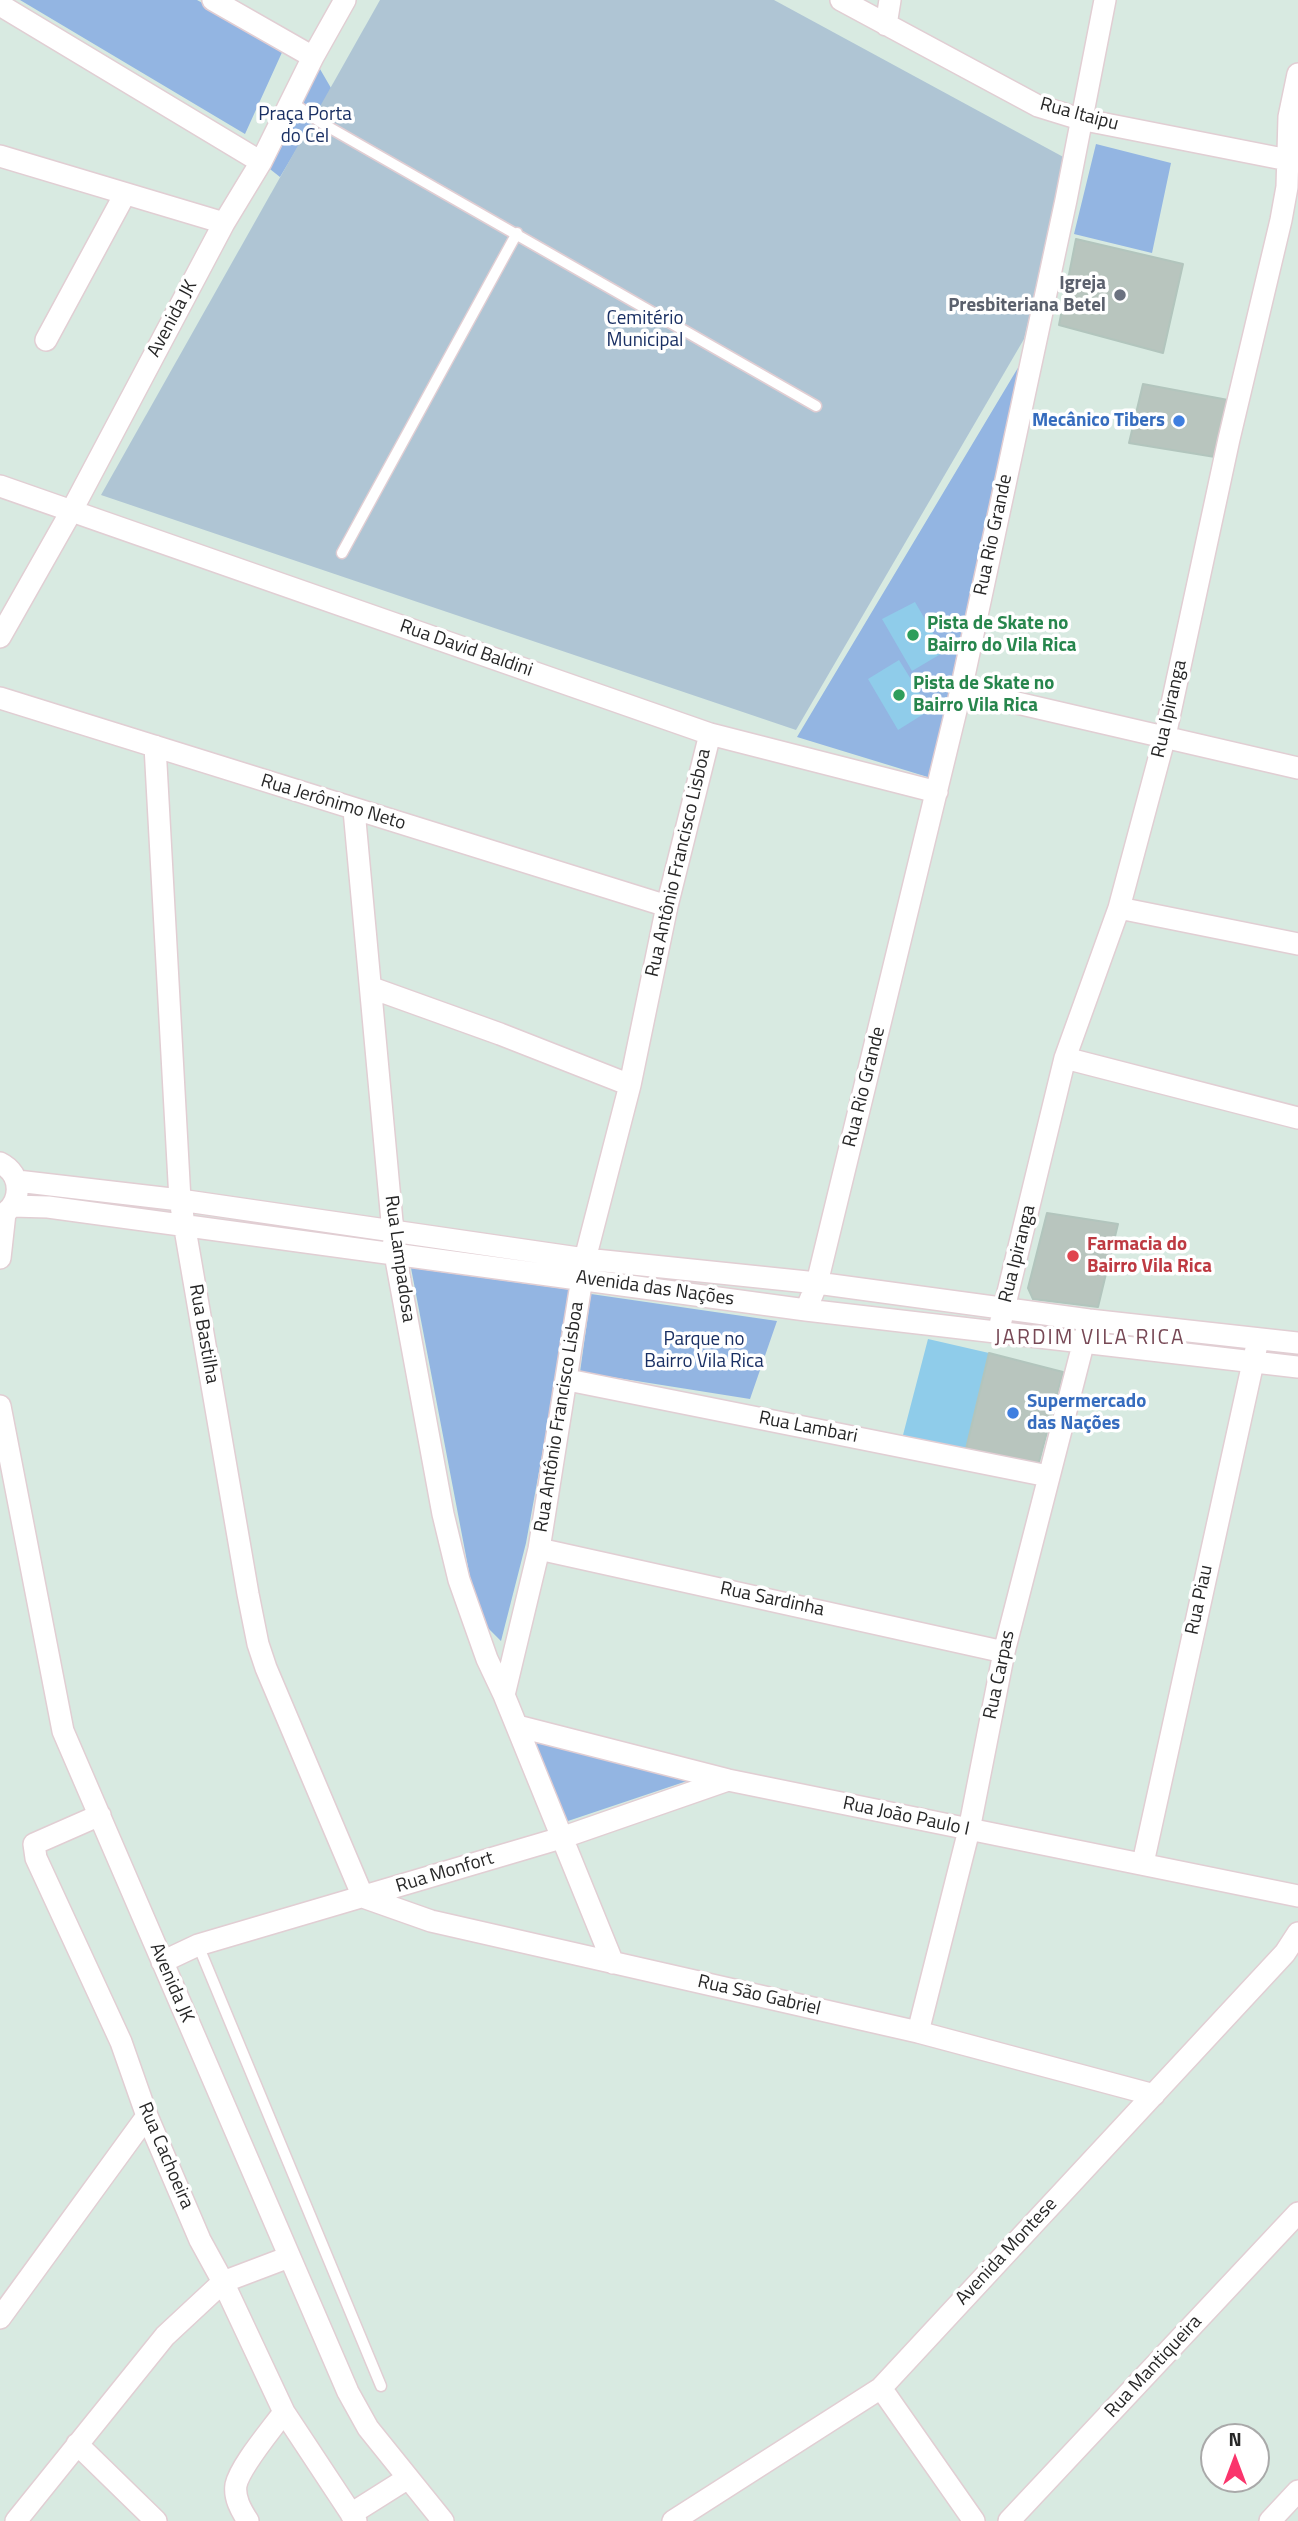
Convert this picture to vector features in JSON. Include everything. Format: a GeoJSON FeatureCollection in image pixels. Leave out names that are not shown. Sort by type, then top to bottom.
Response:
{"type":"FeatureCollection","features":[{"type":"Feature","properties":{"kind":"street"},"geometry":{"type":"LineString","coordinates":[[212,0],[313,57]]}},
{"type":"Feature","properties":{"kind":"street","name":"Avenida JK"},"geometry":{"type":"LineString","coordinates":[[0,637],[72,510],[224,223],[261,162],[313,57],[345,0]]}},
{"type":"Feature","properties":{"kind":"street","name":"Rua Itaipu"},"geometry":{"type":"LineString","coordinates":[[841,0],[1038,106],[1080,119],[1293,161]]}},
{"type":"Feature","properties":{"kind":"street"},"geometry":{"type":"LineString","coordinates":[[886,25],[891,0]]}},
{"type":"Feature","properties":{"kind":"street","name":"Rua Rio Grande"},"geometry":{"type":"LineString","coordinates":[[806,1310],[817,1283],[961,690],[1066,200],[1105,0]]}},
{"type":"Feature","properties":{"kind":"street"},"geometry":{"type":"LineString","coordinates":[[0,5],[261,162]]}},
{"type":"Feature","properties":{"kind":"street","name":"Rua Ipiranga"},"geometry":{"type":"LineString","coordinates":[[998,1333],[1065,1058],[1119,908],[1165,736],[1293,161],[1289,117],[1298,74]]}},
{"type":"Feature","properties":{"kind":"street"},"geometry":{"type":"LineString","coordinates":[[0,156],[224,223]]}},
{"type":"Feature","properties":{"kind":"street"},"geometry":{"type":"LineString","coordinates":[[46,340],[125,194]]}},
{"type":"Feature","properties":{"kind":"street","name":"Rua David Baldini"},"geometry":{"type":"LineString","coordinates":[[0,486],[710,734],[937,792]]}},
{"type":"Feature","properties":{"kind":"street"},"geometry":{"type":"LineString","coordinates":[[961,690],[1298,768]]}},
{"type":"Feature","properties":{"kind":"street","name":"Rua Jerônimo Neto"},"geometry":{"type":"LineString","coordinates":[[0,698],[667,906]]}},
{"type":"Feature","properties":{"kind":"street","name":"Rua Antônio Francisco Lisboa"},"geometry":{"type":"LineString","coordinates":[[504,1695],[539,1549],[584,1269],[630,1085],[667,906],[710,734]]}},
{"type":"Feature","properties":{"kind":"street","name":"Rua Bastilha"},"geometry":{"type":"LineString","coordinates":[[155,746],[180,1200],[258,1644],[363,1897]]}},
{"type":"Feature","properties":{"kind":"street","name":"Rua Lampadosa"},"geometry":{"type":"LineString","coordinates":[[354,810],[394,1243],[446,1528],[463,1593],[487,1659],[504,1695]]}},
{"type":"Feature","properties":{"kind":"street"},"geometry":{"type":"LineString","coordinates":[[1119,908],[1298,944]]}},
{"type":"Feature","properties":{"kind":"street"},"geometry":{"type":"LineString","coordinates":[[372,988],[630,1085]]}},
{"type":"Feature","properties":{"kind":"street"},"geometry":{"type":"LineString","coordinates":[[1065,1058],[1298,1118]]}},
{"type":"Feature","properties":{"kind":"street"},"geometry":{"type":"LineString","coordinates":[[0,1163],[17,1181],[16,1198],[6,1212],[0,1258]]}},
{"type":"Feature","properties":{"kind":"street","name":"Avenida das Nações"},"geometry":{"type":"LineString","coordinates":[[17,1181],[180,1200],[394,1243]]}},
{"type":"Feature","properties":{"kind":"street","name":"Avenida das Nações"},"geometry":{"type":"LineString","coordinates":[[6,1212],[48,1207],[184,1226],[394,1243],[584,1269],[806,1310],[1298,1367]]}},
{"type":"Feature","properties":{"kind":"street","name":"Avenida das Nações"},"geometry":{"type":"LineString","coordinates":[[584,1269],[817,1283],[1005,1310],[1298,1343]]}},
{"type":"Feature","properties":{"kind":"street","name":"Rua Carpas"},"geometry":{"type":"LineString","coordinates":[[918,2032],[969,1830],[1004,1652],[1090,1320]]}},
{"type":"Feature","properties":{"kind":"street","name":"Rua Piau"},"geometry":{"type":"LineString","coordinates":[[1143,1863],[1259,1337]]}},
{"type":"Feature","properties":{"kind":"street","name":"Rua Lambari"},"geometry":{"type":"LineString","coordinates":[[568,1380],[1048,1476]]}},
{"type":"Feature","properties":{"kind":"street","name":"Avenida JK"},"geometry":{"type":"LineString","coordinates":[[0,1406],[2,1435],[63,1731],[348,2392],[369,2428],[443,2521]]}},
{"type":"Feature","properties":{"kind":"street","name":"Rua Sardinha"},"geometry":{"type":"LineString","coordinates":[[539,1549],[1004,1652]]}},
{"type":"Feature","properties":{"kind":"street"},"geometry":{"type":"LineString","coordinates":[[504,1695],[613,1963]]}},
{"type":"Feature","properties":{"kind":"street","name":"Rua João Paulo I"},"geometry":{"type":"LineString","coordinates":[[517,1726],[728,1780],[1298,1896]]}},
{"type":"Feature","properties":{"kind":"street","name":"Rua Monfort"},"geometry":{"type":"LineString","coordinates":[[162,1962],[198,1945],[561,1838],[728,1780]]}},
{"type":"Feature","properties":{"kind":"street","name":"Rua Cachoeira"},"geometry":{"type":"LineString","coordinates":[[100,1815],[40,1840],[34,1844],[33,1850],[121,2042],[147,2116],[200,2240],[223,2282],[284,2412],[353,2518]]}},
{"type":"Feature","properties":{"kind":"street","name":"Rua São Gabriel"},"geometry":{"type":"LineString","coordinates":[[363,1897],[431,1921],[918,2032],[1154,2095]]}},
{"type":"Feature","properties":{"kind":"street","name":"Avenida Montese"},"geometry":{"type":"LineString","coordinates":[[673,2521],[881,2388],[1285,1953],[1298,1933]]}},
{"type":"Feature","properties":{"kind":"street"},"geometry":{"type":"LineString","coordinates":[[0,2318],[147,2116]]}},
{"type":"Feature","properties":{"kind":"street","name":"Rua Mantiqueira"},"geometry":{"type":"LineString","coordinates":[[1009,2521],[1298,2213]]}},
{"type":"Feature","properties":{"kind":"street"},"geometry":{"type":"LineString","coordinates":[[16,2521],[165,2336],[223,2282],[289,2257]]}},
{"type":"Feature","properties":{"kind":"street"},"geometry":{"type":"LineString","coordinates":[[881,2388],[974,2521]]}},
{"type":"Feature","properties":{"kind":"street"},"geometry":{"type":"LineString","coordinates":[[248,2521],[237,2501],[236,2486],[240,2474],[284,2412]]}},
{"type":"Feature","properties":{"kind":"street"},"geometry":{"type":"LineString","coordinates":[[77,2444],[156,2521]]}},
{"type":"Feature","properties":{"kind":"street"},"geometry":{"type":"LineString","coordinates":[[353,2518],[408,2478]]}},
{"type":"Feature","properties":{"kind":"street"},"geometry":{"type":"LineString","coordinates":[[1270,2521],[1298,2491]]}},
{"type":"Feature","properties":{"kind":"lane"},"geometry":{"type":"LineString","coordinates":[[291,102],[325,125],[816,406]]}},
{"type":"Feature","properties":{"kind":"lane"},"geometry":{"type":"LineString","coordinates":[[342,553],[517,233]]}},
{"type":"Feature","properties":{"kind":"lane"},"geometry":{"type":"LineString","coordinates":[[198,1945],[381,2386]]}},
{"type":"Feature","properties":{"kind":"green space"},"geometry":{"type":"Polygon","coordinates":[[[20,0],[197,0],[284,48],[245,134],[20,0]]]}},
{"type":"Feature","properties":{"kind":"green space","name":"Cemitério Municipal"},"geometry":{"type":"Polygon","coordinates":[[[380,0],[774,0],[1067,159],[1024,339],[796,730],[101,495],[380,0]]]}},
{"type":"Feature","properties":{"kind":"green space","name":"Praça Porta do Cel"},"geometry":{"type":"Polygon","coordinates":[[[313,57],[331,88],[330,130],[295,152],[280,177],[261,162],[313,57]]]}},
{"type":"Feature","properties":{"kind":"green space"},"geometry":{"type":"Polygon","coordinates":[[[1096,144],[1171,163],[1152,253],[1074,234],[1096,144]]]}},
{"type":"Feature","properties":{"kind":"green space"},"geometry":{"type":"Polygon","coordinates":[[[1037,336],[931,778],[797,737],[1037,336]]]}},
{"type":"Feature","properties":{"kind":"green space"},"geometry":{"type":"Polygon","coordinates":[[[411,1268],[572,1290],[526,1543],[501,1641],[487,1627],[470,1577],[411,1268]]]}},
{"type":"Feature","properties":{"kind":"green space","name":"Parque no Bairro Vila Rica"},"geometry":{"type":"Polygon","coordinates":[[[591,1294],[777,1321],[750,1399],[580,1372],[591,1294]]]}},
{"type":"Feature","properties":{"kind":"green space"},"geometry":{"type":"Polygon","coordinates":[[[535,1741],[690,1780],[565,1822],[535,1741]]]}},
{"type":"Feature","properties":{"kind":"shaded area","name":"Pista de Skate no Bairro do Vila Rica"},"geometry":{"type":"Polygon","coordinates":[[[915,602],[944,652],[912,671],[882,619],[915,602]]]}},
{"type":"Feature","properties":{"kind":"shaded area","name":"Pista de Skate no Bairro Vila Rica"},"geometry":{"type":"Polygon","coordinates":[[[899,660],[930,710],[898,730],[868,679],[899,660]]]}},
{"type":"Feature","properties":{"kind":"shaded area"},"geometry":{"type":"Polygon","coordinates":[[[928,1339],[989,1353],[965,1453],[903,1435],[928,1339]]]}},
{"type":"Feature","properties":{"kind":"building","name":"Igreja Presbiteriana Betel"},"geometry":{"type":"Polygon","coordinates":[[[1076,239],[1183,264],[1163,353],[1059,325],[1076,239]]]}},
{"type":"Feature","properties":{"kind":"building","name":"Mecânico Tibers"},"geometry":{"type":"Polygon","coordinates":[[[1143,384],[1228,400],[1215,457],[1129,443],[1143,384]]]}},
{"type":"Feature","properties":{"kind":"building","name":"Farmacia do Bairro Vila Rica"},"geometry":{"type":"Polygon","coordinates":[[[1047,1213],[1118,1224],[1098,1307],[1033,1299],[1028,1288],[1047,1213]]]}},
{"type":"Feature","properties":{"kind":"building","name":"Supermercado das Nações"},"geometry":{"type":"Polygon","coordinates":[[[989,1353],[1063,1372],[1036,1473],[965,1453],[989,1353]]]}},
{"type":"Feature","properties":{"kind":"place","name":"Igreja Presbiteriana Betel"},"geometry":{"type":"Point","coordinates":[1120,295]}},
{"type":"Feature","properties":{"kind":"place","name":"Mecânico Tibers"},"geometry":{"type":"Point","coordinates":[1179,421]}},
{"type":"Feature","properties":{"kind":"place","name":"Pista de Skate no Bairro do Vila Rica"},"geometry":{"type":"Point","coordinates":[913,635]}},
{"type":"Feature","properties":{"kind":"place","name":"Pista de Skate no Bairro Vila Rica"},"geometry":{"type":"Point","coordinates":[899,695]}},
{"type":"Feature","properties":{"kind":"place","name":"Farmacia do Bairro Vila Rica"},"geometry":{"type":"Point","coordinates":[1073,1256]}},
{"type":"Feature","properties":{"kind":"place","name":"Supermercado das Nações"},"geometry":{"type":"Point","coordinates":[1013,1413]}},
{"type":"Feature","properties":{"kind":"district","name":"JARDIM VILA RICA"},"geometry":{"type":"Point","coordinates":[1090,1339]}}]}
